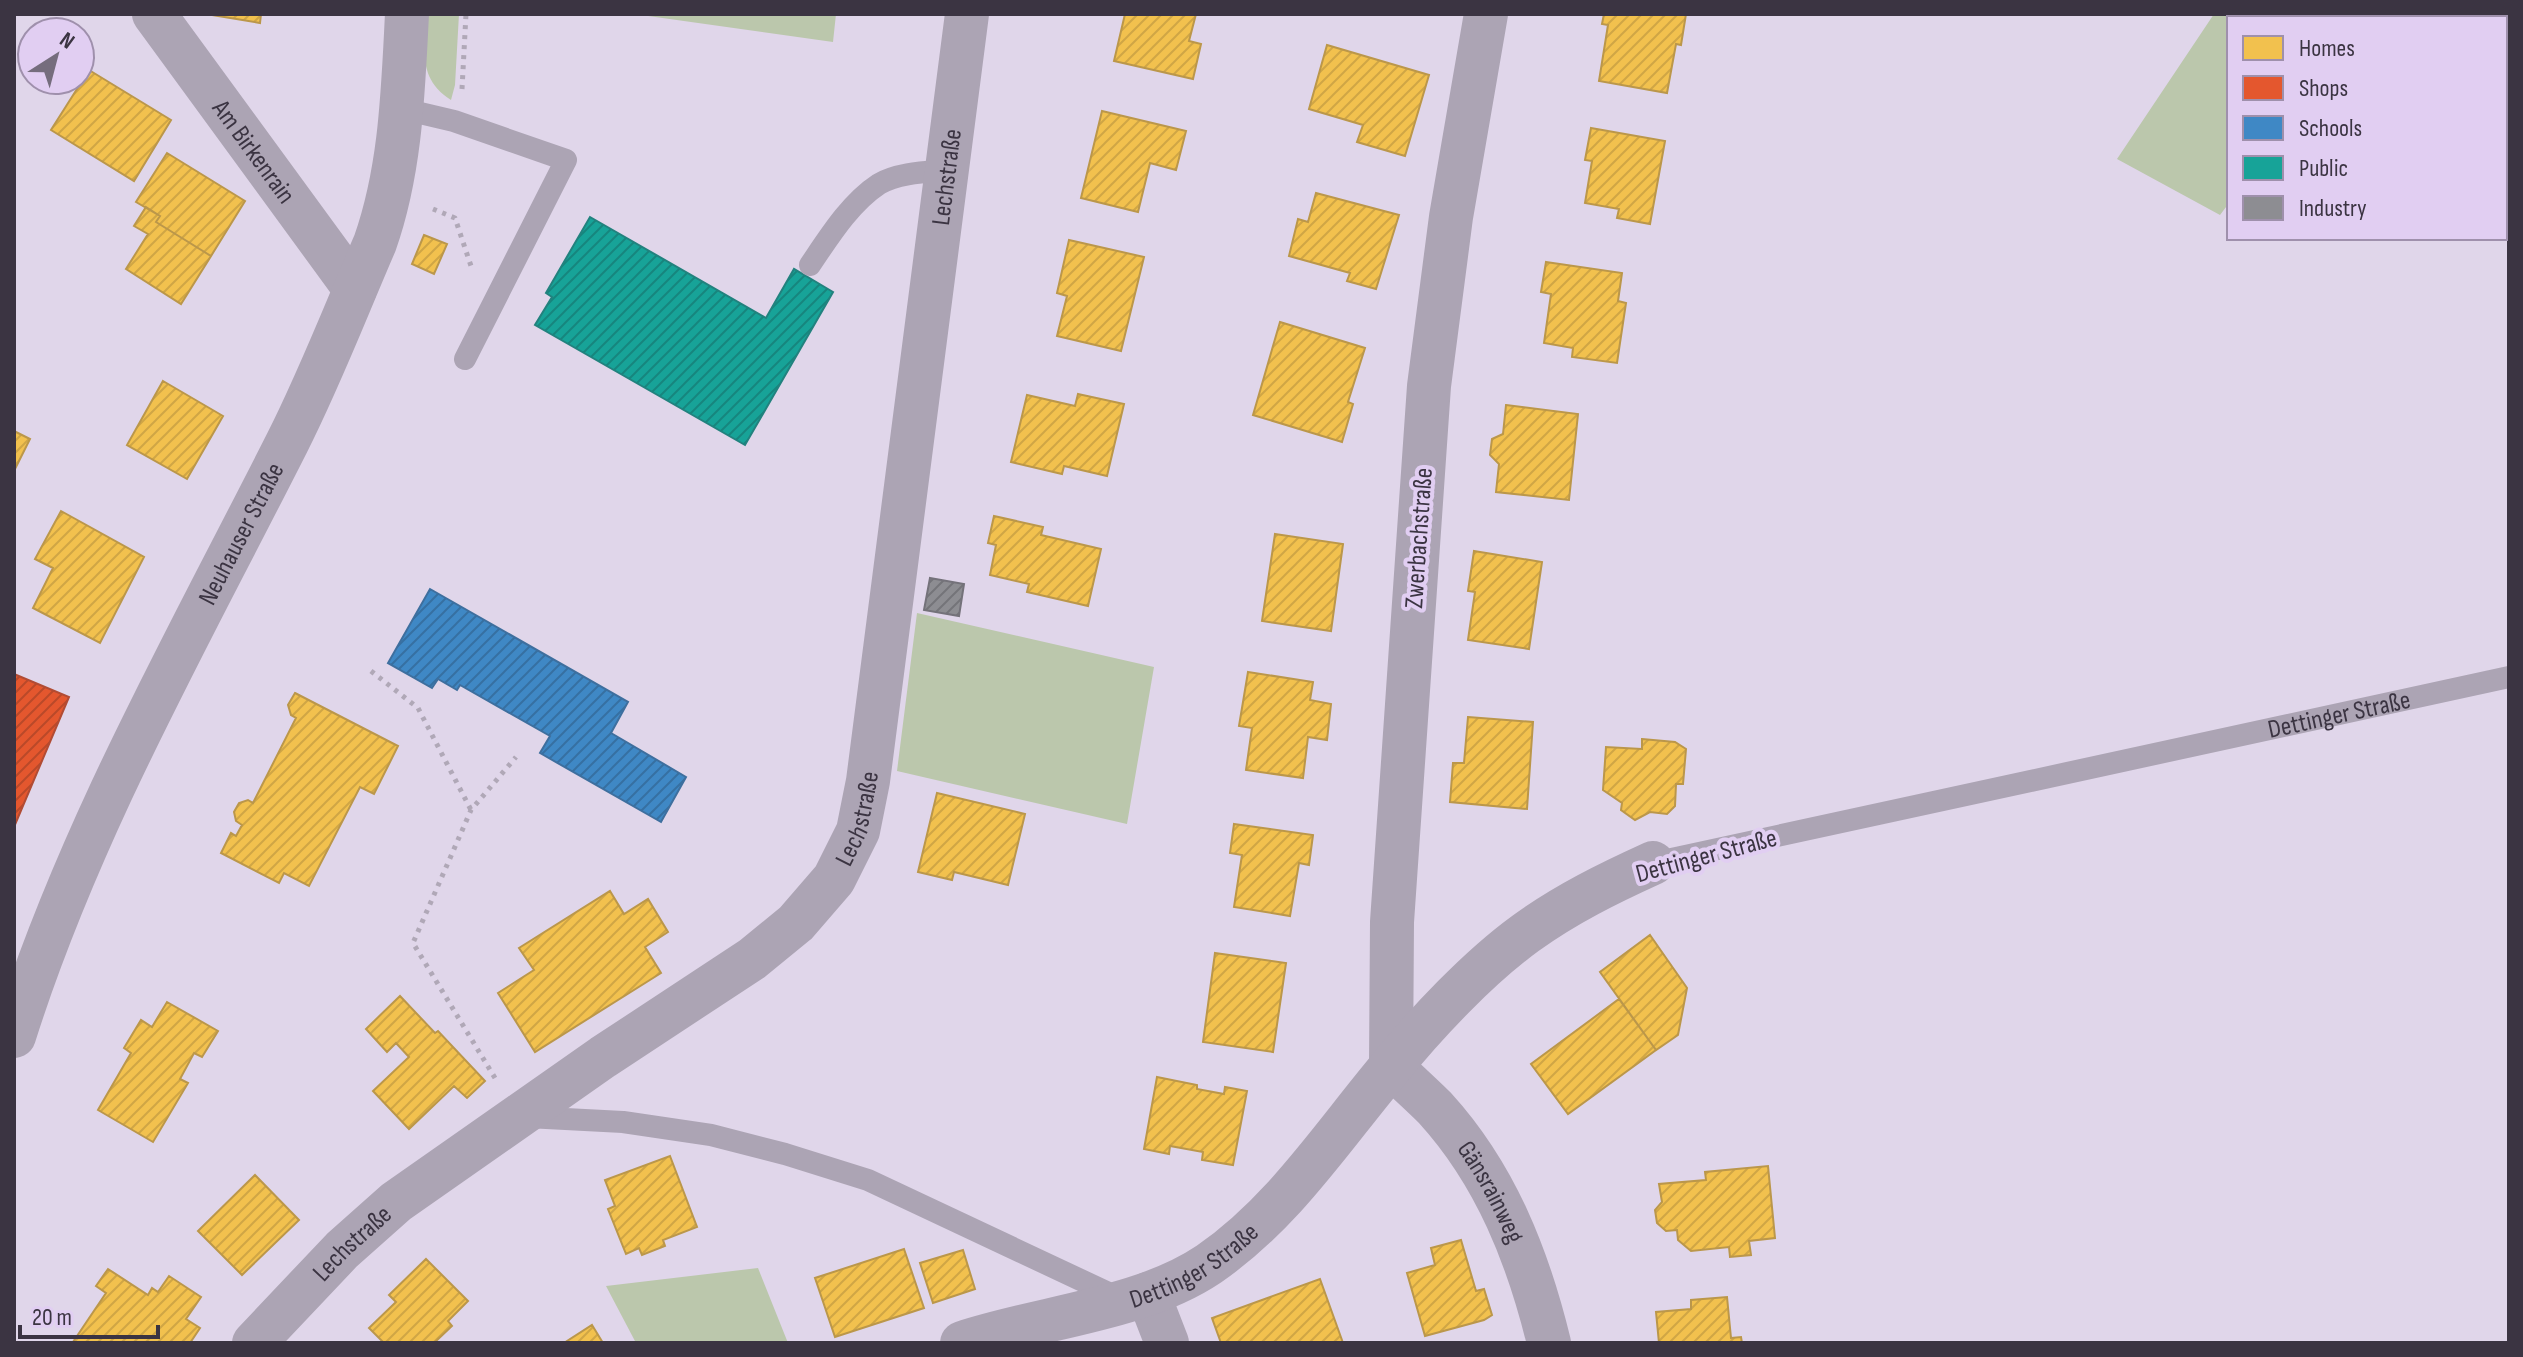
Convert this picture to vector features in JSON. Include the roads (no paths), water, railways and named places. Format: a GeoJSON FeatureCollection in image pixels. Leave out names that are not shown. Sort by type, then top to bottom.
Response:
{"type":"FeatureCollection","features":[{"type":"Feature","properties":{"kind":"street","name":"Am Birkenrain"},"geometry":{"type":"LineString","coordinates":[[154,14],[355,289]]}},
{"type":"Feature","properties":{"kind":"street","name":"Neuhauser Straße"},"geometry":{"type":"LineString","coordinates":[[14,1036],[36,968],[96,823],[288,440],[385,215],[403,109],[407,14]]}},
{"type":"Feature","properties":{"kind":"street","name":"Lechstraße"},"geometry":{"type":"LineString","coordinates":[[254,1343],[342,1250],[396,1202],[752,959],[796,923],[834,879],[858,831],[870,766],[967,14]]}},
{"type":"Feature","properties":{"kind":"street","name":"Zwerbachstraße"},"geometry":{"type":"LineString","coordinates":[[1391,1066],[1389,997],[1392,922],[1429,386],[1451,217],[1486,14]]}},
{"type":"Feature","properties":{"kind":"street","name":"Dettinger Straße"},"geometry":{"type":"LineString","coordinates":[[962,1343],[1136,1297],[1181,1281],[1209,1264],[1247,1235],[1282,1201],[1391,1066],[1468,983],[1524,934],[1573,903],[1653,863]]}},
{"type":"Feature","properties":{"kind":"street","name":"Gänsrainweg"},"geometry":{"type":"LineString","coordinates":[[1391,1066],[1435,1109],[1466,1146],[1495,1191],[1536,1288],[1549,1343]]}},
{"type":"Feature","properties":{"kind":"street"},"geometry":{"type":"LineString","coordinates":[[1136,1297],[1167,1343]]}},
{"type":"Feature","properties":{"kind":"lane"},"geometry":{"type":"LineString","coordinates":[[403,109],[454,121],[566,160],[465,359]]}},
{"type":"Feature","properties":{"kind":"lane"},"geometry":{"type":"LineString","coordinates":[[810,265],[853,207],[880,183],[916,173],[947,170]]}},
{"type":"Feature","properties":{"kind":"lane","name":"Dettinger Straße"},"geometry":{"type":"LineString","coordinates":[[1653,863],[2509,677]]}},
{"type":"Feature","properties":{"kind":"lane"},"geometry":{"type":"LineString","coordinates":[[518,1117],[638,1124],[711,1135],[785,1154],[868,1180],[1136,1297]]}}]}
